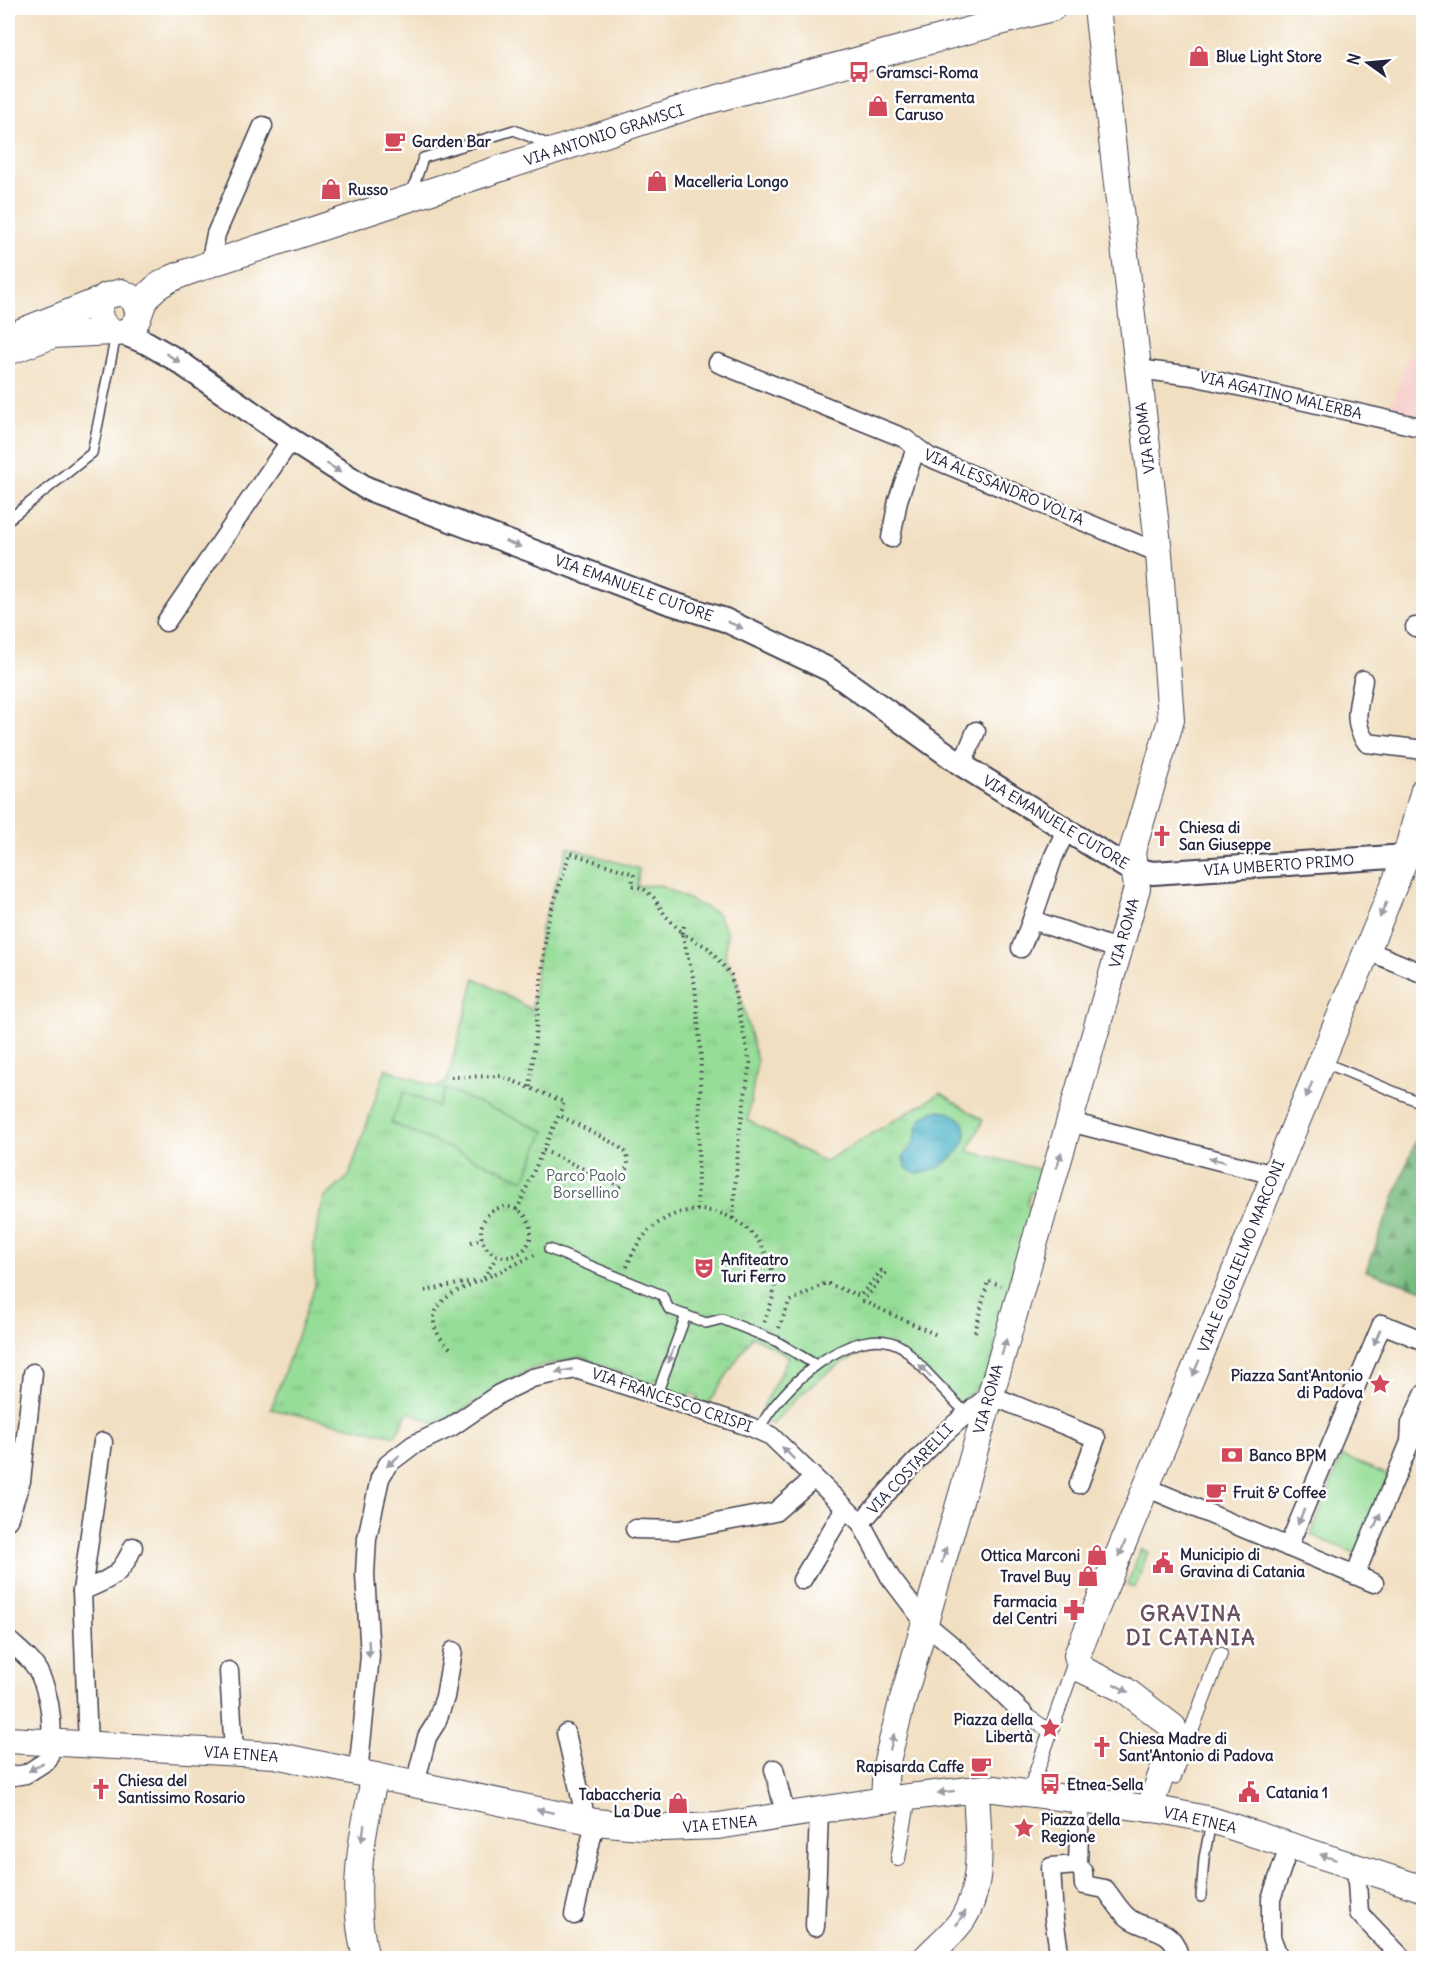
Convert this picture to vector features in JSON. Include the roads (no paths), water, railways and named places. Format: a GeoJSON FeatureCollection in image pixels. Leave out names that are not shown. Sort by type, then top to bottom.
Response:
{"type":"FeatureCollection","features":[{"type":"Feature","properties":{"kind":"main road","name":"VIA ANTONIO GRAMSCI"},"geometry":{"type":"LineString","coordinates":[[163,283],[210,264],[696,104],[1052,8]]}},
{"type":"Feature","properties":{"kind":"main road","name":"VIA ROMA"},"geometry":{"type":"LineString","coordinates":[[884,1800],[886,1765],[925,1623],[974,1419],[990,1395],[1120,950],[1137,888],[1132,852],[1171,720],[1159,553],[1097,8]]}},
{"type":"Feature","properties":{"kind":"main road"},"geometry":{"type":"LineString","coordinates":[[13,333],[141,284],[163,283]]}},
{"type":"Feature","properties":{"kind":"main road"},"geometry":{"type":"LineString","coordinates":[[8,352],[52,335],[117,332],[131,328],[146,297],[163,283]]}},
{"type":"Feature","properties":{"kind":"main road"},"geometry":{"type":"LineString","coordinates":[[110,295],[132,296],[138,306],[139,314]]}},
{"type":"Feature","properties":{"kind":"main road"},"geometry":{"type":"LineString","coordinates":[[110,295],[98,310],[99,318],[103,325],[117,332]]}},
{"type":"Feature","properties":{"kind":"main road","name":"VIALE GUGLIELMO MARCONI"},"geometry":{"type":"LineString","coordinates":[[1077,1655],[1148,1488],[1366,950],[1415,856],[1424,790]]}},
{"type":"Feature","properties":{"kind":"main road"},"geometry":{"type":"LineString","coordinates":[[1077,1655],[1081,1669],[1125,1690],[1173,1727],[1175,1737],[1155,1810]]}},
{"type":"Feature","properties":{"kind":"main road","name":"VIA ETNEA"},"geometry":{"type":"LineString","coordinates":[[8,1740],[275,1755],[591,1821],[663,1828],[718,1826],[884,1800],[976,1789],[1029,1793],[1211,1820],[1424,1889]]}},
{"type":"Feature","properties":{"kind":"main road"},"geometry":{"type":"LineString","coordinates":[[366,1959],[359,1930],[357,1888],[367,1774]]}},
{"type":"Feature","properties":{"kind":"main road"},"geometry":{"type":"LineString","coordinates":[[926,1959],[964,1917],[972,1896],[977,1868],[976,1789]]}},
{"type":"Feature","properties":{"kind":"street"},"geometry":{"type":"LineString","coordinates":[[210,264],[216,234],[263,126]]}},
{"type":"Feature","properties":{"kind":"street","name":"VIA EMANUELE CUTORE"},"geometry":{"type":"LineString","coordinates":[[117,332],[147,343],[175,359],[291,440],[366,488],[667,602],[725,620],[800,654],[830,670],[962,765],[1067,828],[1126,867],[1135,869]]}},
{"type":"Feature","properties":{"kind":"street","name":"VIA ALESSANDRO VOLTA"},"geometry":{"type":"LineString","coordinates":[[718,363],[904,438],[929,457],[1159,553]]}},
{"type":"Feature","properties":{"kind":"street","name":"VIA AGATINO MALERBA"},"geometry":{"type":"LineString","coordinates":[[1137,369],[1193,376],[1424,428]]}},
{"type":"Feature","properties":{"kind":"street"},"geometry":{"type":"LineString","coordinates":[[166,622],[291,440]]}},
{"type":"Feature","properties":{"kind":"street"},"geometry":{"type":"LineString","coordinates":[[891,538],[898,500],[916,448]]}},
{"type":"Feature","properties":{"kind":"street"},"geometry":{"type":"LineString","coordinates":[[1363,680],[1356,721],[1359,734],[1367,743],[1424,750]]}},
{"type":"Feature","properties":{"kind":"street"},"geometry":{"type":"LineString","coordinates":[[962,765],[976,731]]}},
{"type":"Feature","properties":{"kind":"street"},"geometry":{"type":"LineString","coordinates":[[1021,948],[1053,858],[1067,828]]}},
{"type":"Feature","properties":{"kind":"street","name":"VIA UMBERTO PRIMO"},"geometry":{"type":"LineString","coordinates":[[1135,869],[1153,873],[1415,856]]}},
{"type":"Feature","properties":{"kind":"street"},"geometry":{"type":"LineString","coordinates":[[1032,920],[1120,950]]}},
{"type":"Feature","properties":{"kind":"street"},"geometry":{"type":"LineString","coordinates":[[1366,950],[1424,974]]}},
{"type":"Feature","properties":{"kind":"street"},"geometry":{"type":"LineString","coordinates":[[1070,1122],[1274,1175]]}},
{"type":"Feature","properties":{"kind":"street"},"geometry":{"type":"LineString","coordinates":[[1288,1547],[1382,1324],[1424,1341]]}},
{"type":"Feature","properties":{"kind":"street","name":"VIA FRANCESCO CRISPI"},"geometry":{"type":"LineString","coordinates":[[367,1774],[370,1656],[365,1574],[367,1538],[380,1478],[388,1464],[413,1445],[451,1427],[499,1395],[532,1378],[576,1369],[657,1394],[771,1436],[861,1523],[890,1577],[925,1623],[962,1654],[1023,1713]]}},
{"type":"Feature","properties":{"kind":"street"},"geometry":{"type":"LineString","coordinates":[[8,1520],[21,1481],[33,1373]]}},
{"type":"Feature","properties":{"kind":"street"},"geometry":{"type":"LineString","coordinates":[[1355,1575],[1410,1442],[1411,1423],[1424,1394]]}},
{"type":"Feature","properties":{"kind":"street"},"geometry":{"type":"LineString","coordinates":[[990,1395],[1096,1438],[1079,1484]]}},
{"type":"Feature","properties":{"kind":"street","name":"VIA COSTARELLI"},"geometry":{"type":"LineString","coordinates":[[861,1523],[910,1466],[974,1419]]}},
{"type":"Feature","properties":{"kind":"street"},"geometry":{"type":"LineString","coordinates":[[88,1745],[82,1591],[103,1442]]}},
{"type":"Feature","properties":{"kind":"street"},"geometry":{"type":"LineString","coordinates":[[635,1529],[679,1530],[775,1512],[814,1478]]}},
{"type":"Feature","properties":{"kind":"street"},"geometry":{"type":"LineString","coordinates":[[1148,1488],[1374,1582]]}},
{"type":"Feature","properties":{"kind":"street"},"geometry":{"type":"LineString","coordinates":[[802,1580],[845,1508]]}},
{"type":"Feature","properties":{"kind":"street"},"geometry":{"type":"LineString","coordinates":[[82,1591],[105,1583],[124,1568],[133,1548]]}},
{"type":"Feature","properties":{"kind":"street"},"geometry":{"type":"LineString","coordinates":[[8,1640],[40,1673],[46,1692],[52,1744],[48,1760],[26,1774],[8,1777]]}},
{"type":"Feature","properties":{"kind":"street"},"geometry":{"type":"LineString","coordinates":[[415,1784],[427,1737],[436,1723],[445,1697],[453,1651]]}},
{"type":"Feature","properties":{"kind":"street"},"geometry":{"type":"LineString","coordinates":[[1155,1810],[1220,1654]]}},
{"type":"Feature","properties":{"kind":"street"},"geometry":{"type":"LineString","coordinates":[[1029,1793],[1077,1655]]}},
{"type":"Feature","properties":{"kind":"street"},"geometry":{"type":"LineString","coordinates":[[229,1671],[234,1752]]}},
{"type":"Feature","properties":{"kind":"street"},"geometry":{"type":"LineString","coordinates":[[1023,1713],[1051,1732]]}},
{"type":"Feature","properties":{"kind":"street"},"geometry":{"type":"LineString","coordinates":[[566,1733],[591,1821],[574,1915]]}},
{"type":"Feature","properties":{"kind":"street"},"geometry":{"type":"LineString","coordinates":[[774,1769],[786,1817]]}},
{"type":"Feature","properties":{"kind":"street"},"geometry":{"type":"LineString","coordinates":[[898,1859],[909,1797]]}},
{"type":"Feature","properties":{"kind":"street"},"geometry":{"type":"LineString","coordinates":[[1080,1800],[1078,1864],[1083,1872],[1084,1885],[1106,1889],[1130,1919],[1161,1930],[1173,1943],[1179,1959]]}},
{"type":"Feature","properties":{"kind":"street"},"geometry":{"type":"LineString","coordinates":[[815,1927],[819,1812]]}},
{"type":"Feature","properties":{"kind":"street"},"geometry":{"type":"LineString","coordinates":[[1279,1959],[1271,1937],[1271,1899],[1290,1844]]}},
{"type":"Feature","properties":{"kind":"street"},"geometry":{"type":"LineString","coordinates":[[1060,1959],[1051,1867],[1078,1864]]}},
{"type":"Feature","properties":{"kind":"street"},"geometry":{"type":"LineString","coordinates":[[1356,1866],[1359,1913],[1402,1959]]}},
{"type":"Feature","properties":{"kind":"lane"},"geometry":{"type":"LineString","coordinates":[[409,200],[423,158],[514,130],[560,149]]}},
{"type":"Feature","properties":{"kind":"lane"},"geometry":{"type":"LineString","coordinates":[[8,520],[92,453],[117,332]]}},
{"type":"Feature","properties":{"kind":"lane"},"geometry":{"type":"LineString","coordinates":[[1321,1061],[1424,1104]]}},
{"type":"Feature","properties":{"kind":"lane"},"geometry":{"type":"LineString","coordinates":[[549,1249],[662,1294],[669,1309],[706,1323],[722,1319],[774,1340],[816,1365]]}},
{"type":"Feature","properties":{"kind":"lane"},"geometry":{"type":"LineString","coordinates":[[657,1394],[686,1315]]}},
{"type":"Feature","properties":{"kind":"lane"},"geometry":{"type":"LineString","coordinates":[[759,1430],[772,1408],[816,1365],[832,1353],[856,1343],[874,1341],[902,1347],[974,1419]]}},
{"type":"Feature","properties":{"kind":"lane"},"geometry":{"type":"LineString","coordinates":[[1201,1898],[1204,1858],[1211,1820]]}},
{"type":"Feature","properties":{"kind":"water"},"geometry":{"type":"Polygon","coordinates":[[[940,1110],[960,1119],[966,1131],[962,1145],[951,1158],[937,1168],[922,1173],[909,1170],[903,1157],[915,1140],[918,1124],[924,1116],[940,1110]]]}},
{"type":"Feature","properties":{"kind":"place","name":"Blue Light Store"},"geometry":{"type":"Point","coordinates":[1199,56]}},
{"type":"Feature","properties":{"kind":"place","name":"Gramsci-Roma"},"geometry":{"type":"Point","coordinates":[859,72]}},
{"type":"Feature","properties":{"kind":"place","name":"Ferramenta Caruso"},"geometry":{"type":"Point","coordinates":[878,106]}},
{"type":"Feature","properties":{"kind":"place","name":"Garden Bar"},"geometry":{"type":"Point","coordinates":[395,141]}},
{"type":"Feature","properties":{"kind":"place","name":"Macelleria Longo"},"geometry":{"type":"Point","coordinates":[657,181]}},
{"type":"Feature","properties":{"kind":"place","name":"Russo"},"geometry":{"type":"Point","coordinates":[331,189]}},
{"type":"Feature","properties":{"kind":"place","name":"Chiesa di San Giuseppe"},"geometry":{"type":"Point","coordinates":[1162,836]}},
{"type":"Feature","properties":{"kind":"place","name":"Anfiteatro Turi Ferro"},"geometry":{"type":"Point","coordinates":[704,1268]}},
{"type":"Feature","properties":{"kind":"place","name":"Piazza Sant'Antonio di Padova"},"geometry":{"type":"Point","coordinates":[1380,1384]}},
{"type":"Feature","properties":{"kind":"place","name":"Banco BPM"},"geometry":{"type":"Point","coordinates":[1232,1455]}},
{"type":"Feature","properties":{"kind":"place","name":"Fruit & Coffee"},"geometry":{"type":"Point","coordinates":[1216,1492]}},
{"type":"Feature","properties":{"kind":"place","name":"Ottica Marconi"},"geometry":{"type":"Point","coordinates":[1097,1555]}},
{"type":"Feature","properties":{"kind":"place","name":"Municipio di Gravina di Catania"},"geometry":{"type":"Point","coordinates":[1163,1563]}},
{"type":"Feature","properties":{"kind":"place","name":"Travel Buy"},"geometry":{"type":"Point","coordinates":[1088,1576]}},
{"type":"Feature","properties":{"kind":"place","name":"Farmacia del Centri"},"geometry":{"type":"Point","coordinates":[1074,1610]}},
{"type":"Feature","properties":{"kind":"place","name":"Piazza della Libertà"},"geometry":{"type":"Point","coordinates":[1050,1728]}},
{"type":"Feature","properties":{"kind":"place","name":"Chiesa Madre di Sant'Antonio di Padova"},"geometry":{"type":"Point","coordinates":[1102,1747]}},
{"type":"Feature","properties":{"kind":"place","name":"Rapisarda Caffe"},"geometry":{"type":"Point","coordinates":[981,1766]}},
{"type":"Feature","properties":{"kind":"place","name":"Etnea-Sella"},"geometry":{"type":"Point","coordinates":[1050,1784]}},
{"type":"Feature","properties":{"kind":"place","name":"Chiesa del Santissimo Rosario"},"geometry":{"type":"Point","coordinates":[101,1789]}},
{"type":"Feature","properties":{"kind":"place","name":"Catania 1"},"geometry":{"type":"Point","coordinates":[1249,1792]}},
{"type":"Feature","properties":{"kind":"place","name":"Tabaccheria La Due"},"geometry":{"type":"Point","coordinates":[678,1803]}},
{"type":"Feature","properties":{"kind":"place","name":"Piazza della Regione"},"geometry":{"type":"Point","coordinates":[1024,1828]}},
{"type":"Feature","properties":{"kind":"district","name":"GRAVINA DI CATANIA"},"geometry":{"type":"Point","coordinates":[1191,1625]}},
{"type":"Feature","properties":{"kind":"park label","name":"Parco Paolo Borsellino"},"geometry":{"type":"Point","coordinates":[586,1184]}}]}
